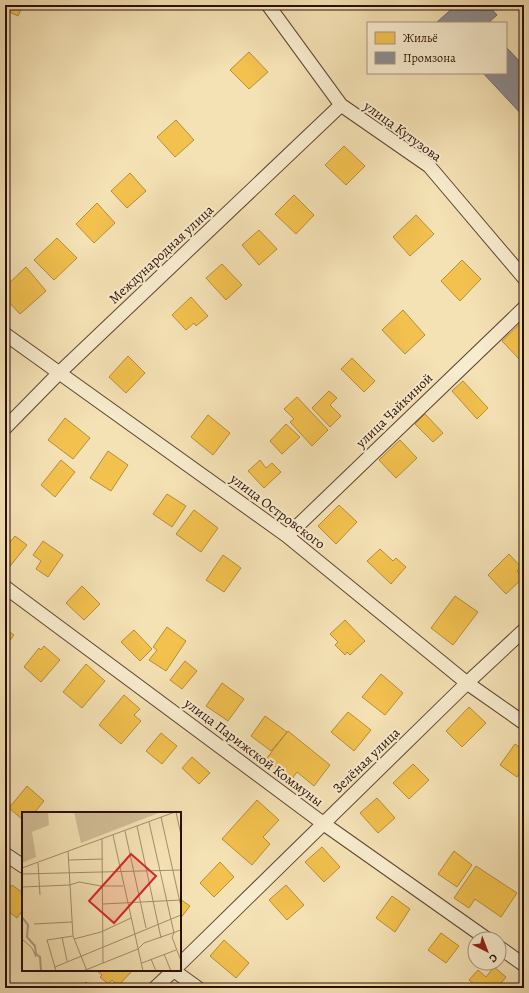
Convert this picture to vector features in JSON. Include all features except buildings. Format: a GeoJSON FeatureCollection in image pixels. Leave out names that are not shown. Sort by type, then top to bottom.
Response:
{"type":"FeatureCollection","features":[{"type":"Feature","properties":{"kind":"street","name":"улица Кутузова"},"geometry":{"type":"LineString","coordinates":[[268,5],[341,106],[429,166],[524,278]]}},
{"type":"Feature","properties":{"kind":"street","name":"Международная улица"},"geometry":{"type":"LineString","coordinates":[[5,428],[60,373],[341,106]]}},
{"type":"Feature","properties":{"kind":"street","name":"улица Чайкиной"},"geometry":{"type":"LineString","coordinates":[[287,536],[524,308]]}},
{"type":"Feature","properties":{"kind":"street","name":"улица Островского"},"geometry":{"type":"LineString","coordinates":[[5,334],[287,536],[467,683],[524,723]]}},
{"type":"Feature","properties":{"kind":"street","name":"улица Парижской Коммуны"},"geometry":{"type":"LineString","coordinates":[[5,587],[324,824],[476,931]]}},
{"type":"Feature","properties":{"kind":"street","name":"Зелёная улица"},"geometry":{"type":"LineString","coordinates":[[181,963],[467,683],[524,630]]}},
{"type":"Feature","properties":{"kind":"street"},"geometry":{"type":"LineString","coordinates":[[5,854],[22,865]]}},
{"type":"Feature","properties":{"kind":"street"},"geometry":{"type":"LineString","coordinates":[[507,953],[524,965]]}},
{"type":"Feature","properties":{"kind":"street"},"geometry":{"type":"LineString","coordinates":[[155,988],[172,971]]}},
{"type":"Feature","properties":{"kind":"street"},"geometry":{"type":"LineString","coordinates":[[174,971],[198,988]]}}]}
